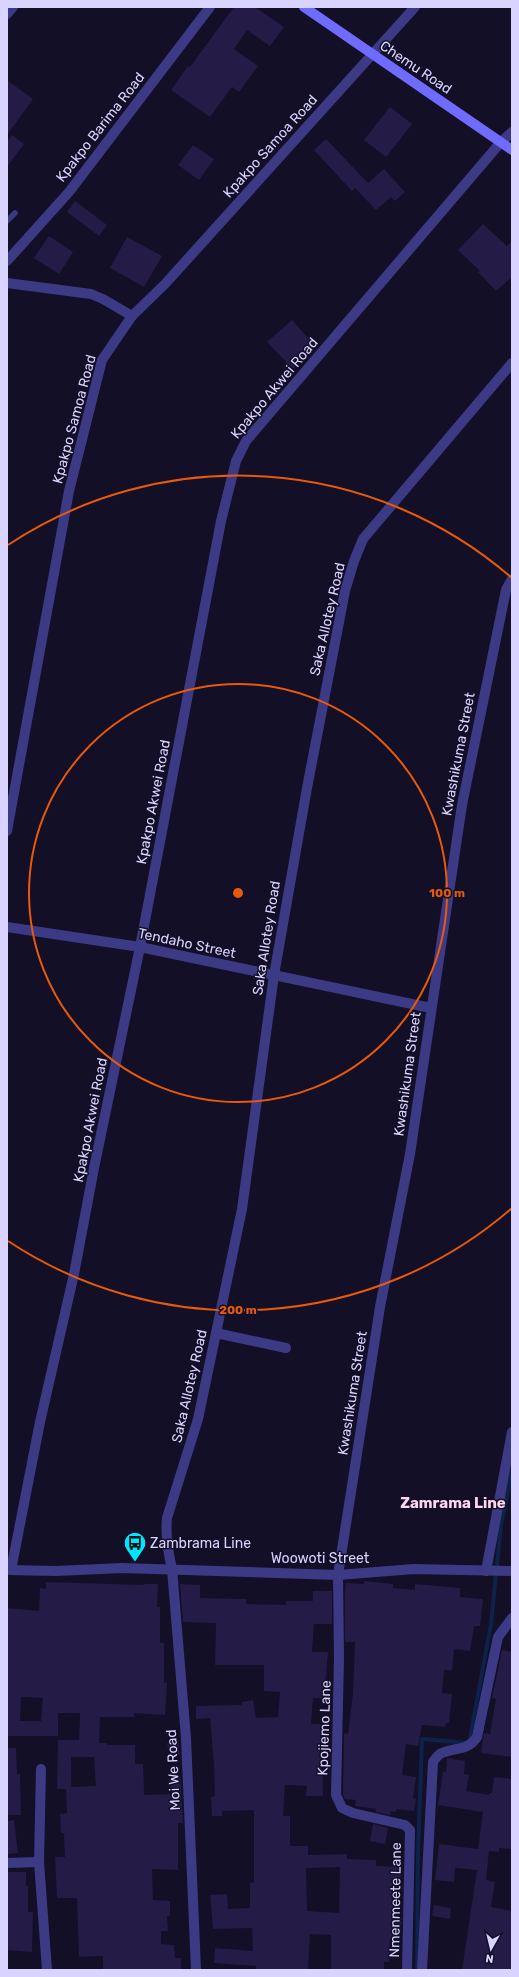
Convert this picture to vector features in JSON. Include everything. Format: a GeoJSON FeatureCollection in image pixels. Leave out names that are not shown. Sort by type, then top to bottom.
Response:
{"type":"FeatureCollection","features":[{"type":"Feature","properties":{"kind":"street"},"geometry":{"type":"LineString","coordinates":[[7,14],[13,7]]}},
{"type":"Feature","properties":{"kind":"street","name":"Kpakpo Barima Road"},"geometry":{"type":"LineString","coordinates":[[7,261],[69,192],[210,7]]}},
{"type":"Feature","properties":{"kind":"street","name":"Chemu Road"},"geometry":{"type":"LineString","coordinates":[[304,7],[512,150]]}},
{"type":"Feature","properties":{"kind":"street","name":"Kpakpo Samoa Road"},"geometry":{"type":"LineString","coordinates":[[7,831],[69,491],[102,360],[132,316],[165,284],[415,7]]}},
{"type":"Feature","properties":{"kind":"street","name":"Kpakpo Akwei Road"},"geometry":{"type":"LineString","coordinates":[[9,1570],[40,1422],[74,1274],[94,1168],[140,947],[221,521],[236,461],[240,450],[501,142],[512,132]]}},
{"type":"Feature","properties":{"kind":"street"},"geometry":{"type":"LineString","coordinates":[[7,283],[91,294],[104,299],[132,316]]}},
{"type":"Feature","properties":{"kind":"street","name":"Saka Allotey Road"},"geometry":{"type":"LineString","coordinates":[[172,1569],[166,1531],[167,1518],[198,1420],[242,1209],[274,975],[306,788],[345,591],[363,539],[512,363]]}},
{"type":"Feature","properties":{"kind":"street","name":"Kwashikuma Street"},"geometry":{"type":"LineString","coordinates":[[338,1575],[380,1307],[410,1154],[462,805],[506,590],[512,579]]}},
{"type":"Feature","properties":{"kind":"street","name":"Tendaho Street"},"geometry":{"type":"LineString","coordinates":[[7,927],[140,947],[431,1008]]}},
{"type":"Feature","properties":{"kind":"street"},"geometry":{"type":"LineString","coordinates":[[216,1333],[286,1348]]}},
{"type":"Feature","properties":{"kind":"street"},"geometry":{"type":"LineString","coordinates":[[490,1571],[512,1432]]}},
{"type":"Feature","properties":{"kind":"street","name":"Woowoti Street"},"geometry":{"type":"LineString","coordinates":[[9,1570],[56,1571],[122,1568],[338,1575],[414,1569],[512,1571]]}},
{"type":"Feature","properties":{"kind":"street","name":"Moi We Road"},"geometry":{"type":"LineString","coordinates":[[172,1569],[186,1738],[196,1970]]}},
{"type":"Feature","properties":{"kind":"street","name":"Kpojiemo Lane"},"geometry":{"type":"LineString","coordinates":[[338,1575],[339,1658],[336,1795],[342,1808],[353,1813],[405,1825],[410,1830]]}},
{"type":"Feature","properties":{"kind":"street"},"geometry":{"type":"LineString","coordinates":[[422,1970],[432,1762],[441,1753],[466,1748],[477,1738],[498,1637],[512,1618]]}},
{"type":"Feature","properties":{"kind":"street"},"geometry":{"type":"LineString","coordinates":[[41,1769],[39,1862],[47,1970]]}},
{"type":"Feature","properties":{"kind":"street","name":"Nmenmeete Lane"},"geometry":{"type":"LineString","coordinates":[[407,1970],[410,1830]]}},
{"type":"Feature","properties":{"kind":"street"},"geometry":{"type":"LineString","coordinates":[[7,1863],[39,1862]]}},
{"type":"Feature","properties":{"kind":"lane"},"geometry":{"type":"LineString","coordinates":[[7,221],[15,213]]}},
{"type":"Feature","properties":{"kind":"building"},"geometry":{"type":"Polygon","coordinates":[[[234,7],[255,7],[284,27],[270,46],[247,30],[234,49],[258,66],[239,92],[232,87],[210,117],[171,90],[188,66],[190,67],[234,7]]]}},
{"type":"Feature","properties":{"kind":"building"},"geometry":{"type":"Polygon","coordinates":[[[7,80],[33,99],[7,135],[7,80]]]}},
{"type":"Feature","properties":{"kind":"building"},"geometry":{"type":"Polygon","coordinates":[[[390,107],[412,124],[386,157],[364,140],[390,107]]]}},
{"type":"Feature","properties":{"kind":"building"},"geometry":{"type":"Polygon","coordinates":[[[12,135],[24,144],[7,167],[7,142],[12,135]]]}},
{"type":"Feature","properties":{"kind":"building"},"geometry":{"type":"Polygon","coordinates":[[[326,139],[368,183],[384,169],[405,192],[395,201],[391,197],[376,210],[355,188],[352,191],[314,150],[326,139]]]}},
{"type":"Feature","properties":{"kind":"building"},"geometry":{"type":"Polygon","coordinates":[[[193,145],[214,159],[199,180],[178,165],[193,145]]]}},
{"type":"Feature","properties":{"kind":"building"},"geometry":{"type":"Polygon","coordinates":[[[75,201],[107,225],[99,236],[67,212],[75,201]]]}},
{"type":"Feature","properties":{"kind":"building"},"geometry":{"type":"Polygon","coordinates":[[[483,224],[507,246],[512,241],[512,277],[496,291],[478,272],[480,271],[458,250],[483,224]]]}},
{"type":"Feature","properties":{"kind":"building"},"geometry":{"type":"Polygon","coordinates":[[[49,236],[73,252],[59,274],[34,258],[49,236]]]}},
{"type":"Feature","properties":{"kind":"building"},"geometry":{"type":"Polygon","coordinates":[[[127,237],[162,256],[144,287],[110,268],[127,237]]]}},
{"type":"Feature","properties":{"kind":"building"},"geometry":{"type":"Polygon","coordinates":[[[292,320],[314,345],[293,369],[267,342],[292,320]]]}},
{"type":"Feature","properties":{"kind":"building"},"geometry":{"type":"Polygon","coordinates":[[[364,1581],[393,1584],[393,1588],[415,1590],[415,1584],[460,1588],[460,1597],[483,1599],[480,1626],[474,1626],[470,1651],[454,1649],[452,1670],[444,1670],[442,1693],[452,1694],[449,1723],[446,1723],[445,1727],[422,1725],[418,1746],[406,1744],[402,1775],[416,1777],[413,1798],[416,1799],[414,1811],[396,1809],[396,1812],[391,1811],[390,1815],[376,1812],[376,1809],[355,1806],[356,1800],[345,1799],[343,1794],[344,1733],[348,1734],[353,1694],[355,1642],[345,1642],[345,1591],[346,1583],[364,1584],[364,1581]]]}},
{"type":"Feature","properties":{"kind":"building"},"geometry":{"type":"Polygon","coordinates":[[[46,1582],[144,1585],[158,1584],[157,1607],[160,1607],[160,1643],[164,1643],[164,1683],[167,1683],[165,1715],[134,1713],[134,1717],[100,1717],[99,1743],[107,1743],[107,1745],[135,1745],[135,1764],[143,1764],[144,1795],[171,1794],[169,1776],[180,1774],[183,1823],[178,1823],[178,1870],[152,1869],[153,1900],[170,1901],[170,1916],[167,1916],[168,1931],[161,1931],[161,1944],[174,1945],[175,1958],[181,1958],[181,1970],[103,1970],[103,1956],[79,1957],[77,1898],[57,1898],[55,1857],[65,1857],[64,1833],[61,1833],[60,1814],[67,1813],[66,1789],[57,1789],[58,1740],[79,1740],[80,1713],[58,1713],[58,1736],[7,1736],[7,1608],[39,1611],[40,1588],[46,1589],[46,1582]],[[21,1697],[20,1721],[41,1721],[43,1698],[21,1697]],[[71,1757],[71,1787],[96,1786],[94,1757],[71,1757]]]}},
{"type":"Feature","properties":{"kind":"building"},"geometry":{"type":"Polygon","coordinates":[[[180,1584],[200,1585],[200,1598],[246,1599],[246,1604],[286,1605],[286,1601],[313,1601],[313,1591],[332,1591],[332,1624],[314,1624],[312,1652],[328,1652],[324,1698],[313,1698],[311,1724],[322,1724],[323,1796],[306,1796],[307,1786],[285,1785],[283,1816],[290,1816],[290,1846],[308,1846],[308,1855],[347,1854],[347,1859],[376,1860],[376,1866],[401,1867],[399,1918],[402,1918],[402,1920],[399,1939],[390,1939],[389,1962],[384,1962],[384,1970],[331,1970],[331,1935],[310,1934],[308,1970],[256,1970],[256,1966],[214,1963],[215,1948],[253,1951],[252,1928],[213,1929],[210,1895],[227,1894],[228,1909],[250,1908],[250,1883],[254,1882],[254,1810],[222,1811],[222,1816],[212,1816],[211,1797],[215,1796],[210,1718],[196,1719],[196,1706],[242,1705],[242,1702],[253,1700],[256,1718],[278,1717],[280,1692],[264,1691],[264,1665],[215,1665],[216,1623],[183,1622],[180,1584]],[[340,1867],[306,1868],[307,1911],[339,1913],[340,1867]]]}},
{"type":"Feature","properties":{"kind":"building"},"geometry":{"type":"Polygon","coordinates":[[[502,1650],[512,1652],[512,1757],[481,1753],[484,1733],[490,1734],[496,1699],[492,1698],[502,1650]]]}},
{"type":"Feature","properties":{"kind":"building"},"geometry":{"type":"Polygon","coordinates":[[[178,1741],[180,1755],[170,1757],[167,1743],[178,1741]]]}},
{"type":"Feature","properties":{"kind":"building"},"geometry":{"type":"Polygon","coordinates":[[[7,1748],[16,1748],[17,1774],[20,1774],[21,1815],[7,1815],[7,1748]]]}},
{"type":"Feature","properties":{"kind":"building"},"geometry":{"type":"Polygon","coordinates":[[[447,1758],[465,1761],[464,1774],[469,1775],[466,1791],[489,1795],[489,1793],[492,1793],[494,1777],[512,1779],[512,1849],[499,1848],[499,1852],[489,1851],[486,1880],[495,1882],[491,1907],[512,1911],[512,1970],[462,1970],[477,1870],[455,1868],[454,1882],[435,1880],[439,1844],[478,1849],[483,1812],[438,1805],[443,1771],[446,1772],[447,1758]]]}},
{"type":"Feature","properties":{"kind":"building"},"geometry":{"type":"Polygon","coordinates":[[[14,1820],[18,1853],[7,1854],[7,1821],[14,1820]]]}},
{"type":"Feature","properties":{"kind":"building"},"geometry":{"type":"Polygon","coordinates":[[[373,1824],[388,1828],[385,1844],[370,1841],[373,1824]]]}},
{"type":"Feature","properties":{"kind":"building"},"geometry":{"type":"Polygon","coordinates":[[[7,1872],[26,1872],[26,1886],[28,1886],[28,1912],[33,1912],[32,1952],[7,1950],[7,1872]]]}},
{"type":"Feature","properties":{"kind":"building"},"geometry":{"type":"Polygon","coordinates":[[[434,1905],[451,1908],[450,1919],[432,1916],[434,1905]]]}},
{"type":"Feature","properties":{"kind":"waterway"},"geometry":{"type":"LineString","coordinates":[[417,1970],[418,1852],[422,1739],[469,1743],[491,1624],[501,1525],[512,1471]]}},
{"type":"Feature","properties":{"kind":"place","name":"Zambrama Line"},"geometry":{"type":"Point","coordinates":[135,1562]}},
{"type":"Feature","properties":{"kind":"district","name":"Zamrama Line"},"geometry":{"type":"Point","coordinates":[453,1503]}}]}
